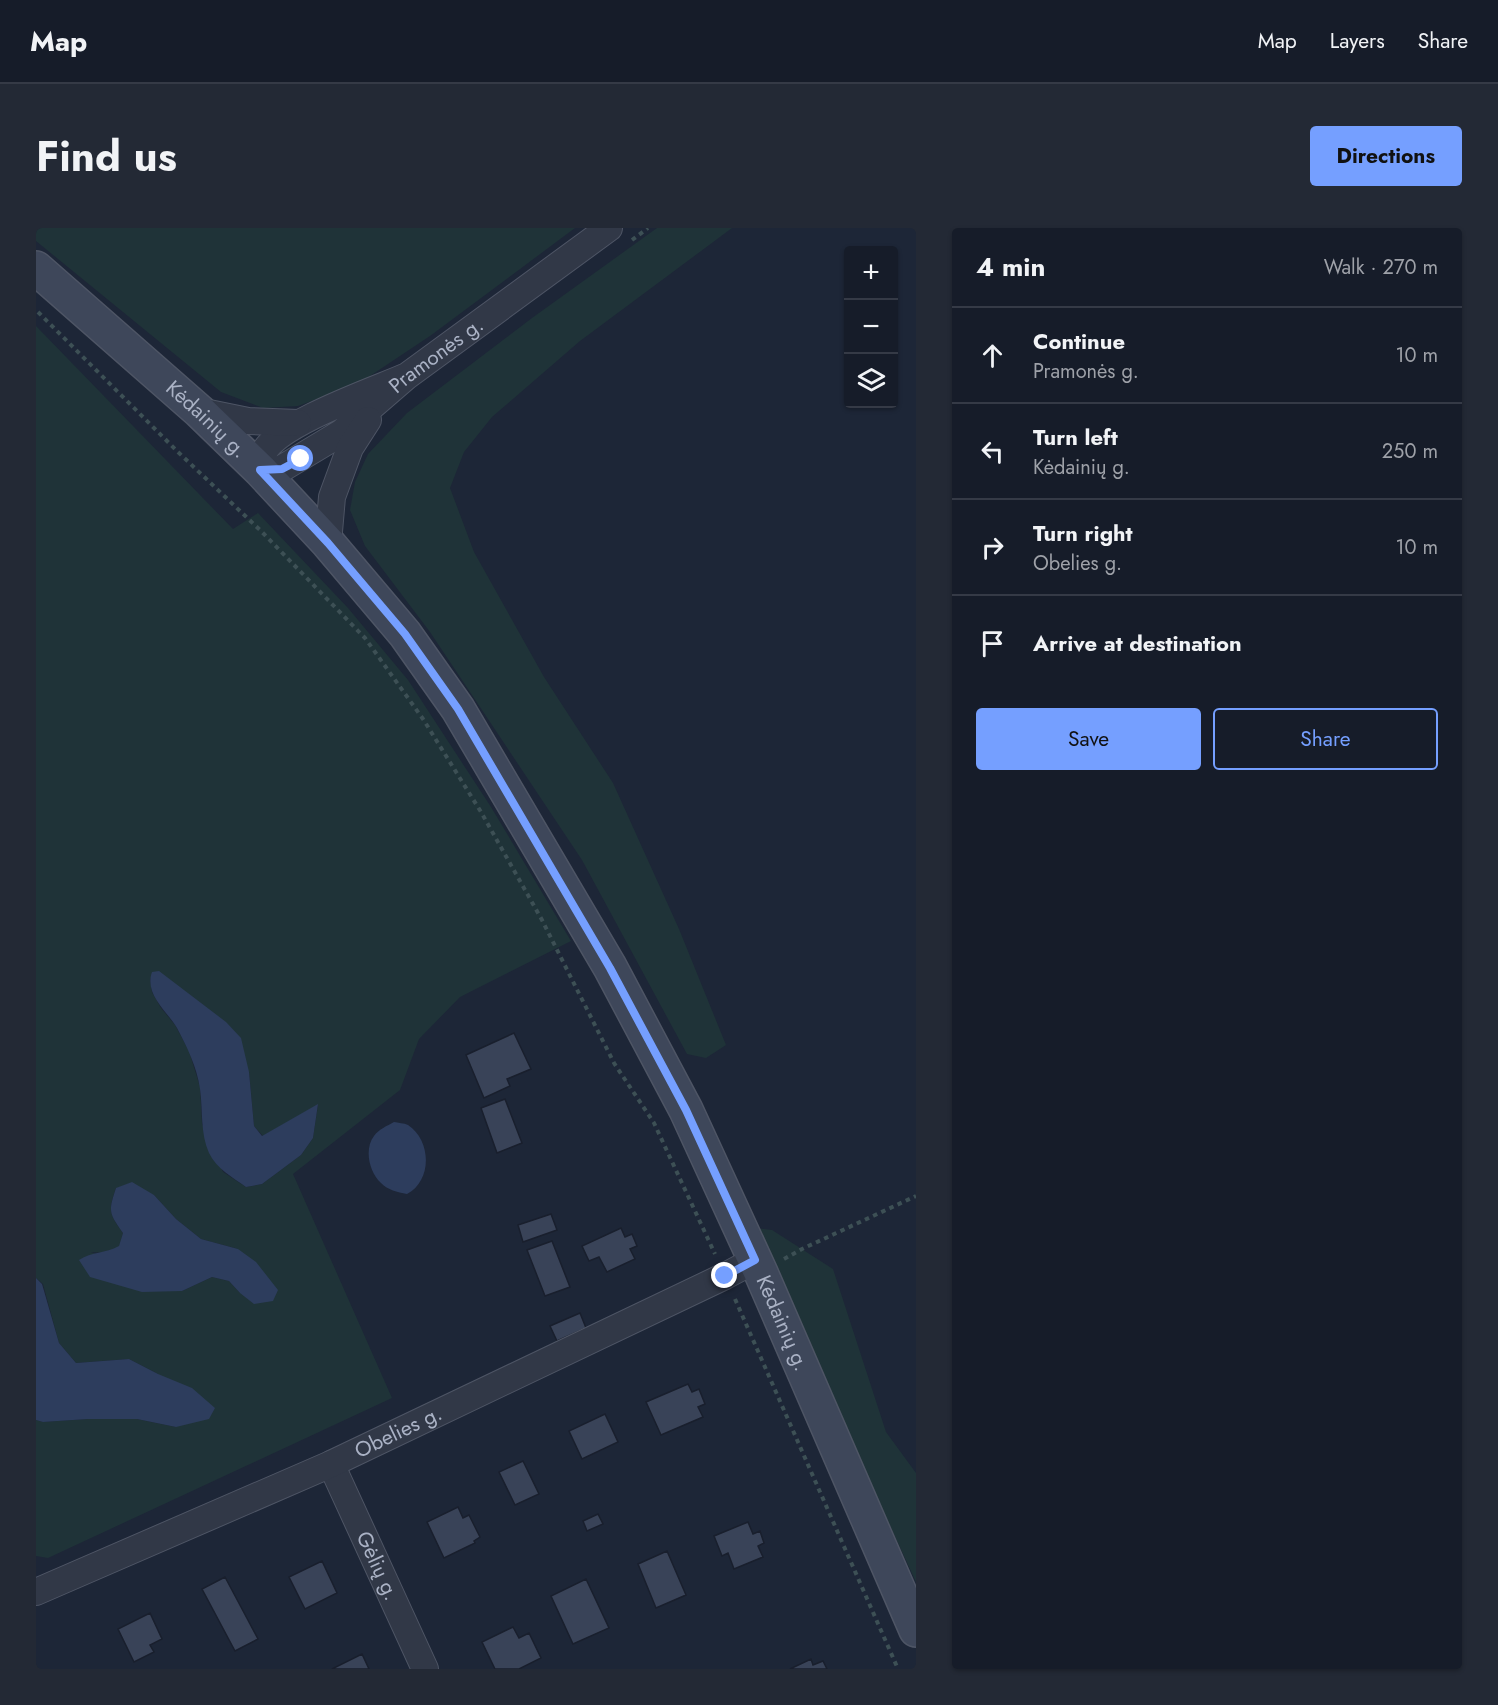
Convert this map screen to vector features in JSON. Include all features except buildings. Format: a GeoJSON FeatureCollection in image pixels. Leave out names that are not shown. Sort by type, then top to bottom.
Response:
{"type":"FeatureCollection","features":[{"type":"Feature","properties":{"kind":"main road","name":"Kėdainių g."},"geometry":{"type":"LineString","coordinates":[[36,268],[199,411],[260,470],[328,543],[405,634],[458,709],[610,968],[686,1110],[758,1267],[916,1630]]}},
{"type":"Feature","properties":{"kind":"street","name":"Pramonės g."},"geometry":{"type":"LineString","coordinates":[[260,470],[282,469],[341,434],[407,376],[609,228]]}},
{"type":"Feature","properties":{"kind":"street"},"geometry":{"type":"LineString","coordinates":[[260,470],[264,453],[275,438],[298,423],[407,376]]}},
{"type":"Feature","properties":{"kind":"street"},"geometry":{"type":"LineString","coordinates":[[328,543],[332,496],[350,448],[383,396]]}},
{"type":"Feature","properties":{"kind":"street"},"geometry":{"type":"LineString","coordinates":[[199,411],[248,421],[298,423]]}},
{"type":"Feature","properties":{"kind":"street","name":"Obelies g."},"geometry":{"type":"LineString","coordinates":[[36,1592],[331,1464],[725,1276],[758,1267]]}},
{"type":"Feature","properties":{"kind":"street","name":"Gėlių g."},"geometry":{"type":"LineString","coordinates":[[331,1464],[425,1669]]}},
{"type":"Feature","properties":{"kind":"path"},"geometry":{"type":"LineString","coordinates":[[36,310],[178,452],[260,530],[365,638],[423,719],[481,812],[542,920],[614,1063],[654,1123],[725,1276],[898,1669]]}},
{"type":"Feature","properties":{"kind":"path"},"geometry":{"type":"LineString","coordinates":[[758,1267],[916,1196]]}},
{"type":"Feature","properties":{"kind":"green space"},"geometry":{"type":"Polygon","coordinates":[[[36,228],[575,228],[430,336],[358,384],[298,406],[263,408],[221,392],[36,241],[36,228]]]}},
{"type":"Feature","properties":{"kind":"green space"},"geometry":{"type":"Polygon","coordinates":[[[657,228],[732,228],[580,341],[492,417],[464,452],[450,488],[474,552],[544,677],[613,783],[679,929],[726,1045],[706,1058],[687,1054],[582,860],[430,632],[365,546],[350,510],[355,482],[368,454],[407,413],[532,318],[657,228]]]}},
{"type":"Feature","properties":{"kind":"green space"},"geometry":{"type":"Polygon","coordinates":[[[36,326],[233,529],[258,513],[348,608],[408,680],[491,807],[571,941],[460,997],[419,1039],[400,1090],[293,1174],[392,1398],[48,1558],[36,1556],[36,1420],[43,1422],[137,1419],[176,1427],[158,1374],[129,1359],[76,1363],[59,1343],[43,1284],[36,1278],[36,326]],[[150,978],[152,992],[175,1025],[189,1051],[200,1087],[202,1124],[223,1172],[246,1187],[262,1184],[301,1155],[313,1138],[318,1105],[263,1136],[254,1126],[249,1072],[150,978]],[[116,1188],[111,1212],[123,1233],[119,1247],[107,1253],[91,1252],[182,1291],[212,1277],[229,1281],[240,1293],[238,1249],[201,1239],[176,1219],[154,1195],[116,1188]]]}},
{"type":"Feature","properties":{"kind":"green space"},"geometry":{"type":"Polygon","coordinates":[[[755,1228],[772,1230],[833,1269],[886,1432],[916,1473],[916,1582],[780,1288],[755,1228]]]}},
{"type":"Feature","properties":{"kind":"water"},"geometry":{"type":"Polygon","coordinates":[[[159,971],[226,1022],[241,1038],[249,1072],[254,1126],[262,1136],[318,1104],[313,1138],[301,1155],[262,1184],[246,1187],[221,1168],[209,1153],[204,1137],[199,1081],[194,1065],[177,1028],[151,988],[152,972],[159,971]]]}},
{"type":"Feature","properties":{"kind":"water"},"geometry":{"type":"Polygon","coordinates":[[[394,1122],[408,1125],[416,1132],[425,1150],[425,1171],[415,1188],[407,1194],[390,1189],[381,1183],[373,1173],[369,1160],[369,1147],[374,1136],[394,1122]]]}},
{"type":"Feature","properties":{"kind":"water"},"geometry":{"type":"Polygon","coordinates":[[[132,1182],[154,1195],[176,1219],[201,1239],[238,1249],[256,1262],[278,1290],[273,1301],[254,1304],[229,1281],[212,1277],[182,1291],[142,1292],[90,1277],[79,1260],[119,1246],[123,1233],[111,1212],[112,1202],[116,1188],[132,1182]]]}},
{"type":"Feature","properties":{"kind":"water"},"geometry":{"type":"Polygon","coordinates":[[[36,1278],[42,1284],[59,1343],[76,1363],[129,1359],[192,1388],[215,1408],[209,1419],[176,1427],[137,1419],[43,1422],[36,1420],[36,1278]]]}},
{"type":"Feature","properties":{"kind":"route"},"geometry":{"type":"LineString","coordinates":[[301,459],[282,469],[260,470],[328,543],[405,634],[458,709],[556,873],[686,1110],[755,1260],[725,1276]]}}]}
